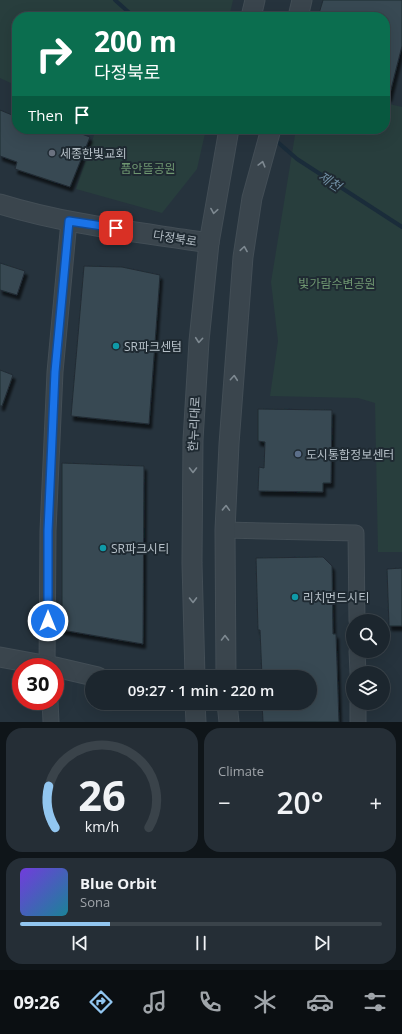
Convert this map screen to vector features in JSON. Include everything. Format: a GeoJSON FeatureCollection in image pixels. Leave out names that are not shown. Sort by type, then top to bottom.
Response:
{"type":"FeatureCollection","features":[{"type":"Feature","properties":{"kind":"street"},"geometry":{"type":"LineString","coordinates":[[252,12],[255,0]]}},
{"type":"Feature","properties":{"kind":"street"},"geometry":{"type":"LineString","coordinates":[[299,12],[302,0]]}},
{"type":"Feature","properties":{"kind":"street","name":"한누리대로"},"geometry":{"type":"LineString","coordinates":[[195,670],[192,563],[193,440],[199,341],[209,243],[228,134]]}},
{"type":"Feature","properties":{"kind":"street"},"geometry":{"type":"LineString","coordinates":[[226,670],[225,530],[229,444],[242,264],[252,198],[270,134]]}},
{"type":"Feature","properties":{"kind":"street","name":"다정북로"},"geometry":{"type":"LineString","coordinates":[[0,204],[26,212],[69,221],[209,243]]}},
{"type":"Feature","properties":{"kind":"street"},"geometry":{"type":"LineString","coordinates":[[51,658],[48,531],[55,372],[69,221]]}},
{"type":"Feature","properties":{"kind":"street"},"geometry":{"type":"LineString","coordinates":[[225,530],[356,533],[357,614]]}},
{"type":"Feature","properties":{"kind":"street"},"geometry":{"type":"LineString","coordinates":[[0,657],[12,659]]}},
{"type":"Feature","properties":{"kind":"street"},"geometry":{"type":"LineString","coordinates":[[64,670],[85,674]]}},
{"type":"Feature","properties":{"kind":"street"},"geometry":{"type":"LineString","coordinates":[[50,710],[51,722]]}},
{"type":"Feature","properties":{"kind":"street"},"geometry":{"type":"LineString","coordinates":[[196,710],[196,722]]}},
{"type":"Feature","properties":{"kind":"street"},"geometry":{"type":"LineString","coordinates":[[228,710],[229,722]]}},
{"type":"Feature","properties":{"kind":"street"},"geometry":{"type":"LineString","coordinates":[[358,710],[358,722]]}},
{"type":"Feature","properties":{"kind":"green space"},"geometry":{"type":"Polygon","coordinates":[[[0,0],[233,0],[230,12],[12,12],[12,84],[0,78],[0,0]]]}},
{"type":"Feature","properties":{"kind":"green space","name":"빛가람수변공원"},"geometry":{"type":"Polygon","coordinates":[[[390,104],[402,107],[402,552],[378,552],[375,403],[358,398],[270,396],[278,341],[271,282],[295,134],[390,134],[390,104]]]}},
{"type":"Feature","properties":{"kind":"green space","name":"품안뜰공원"},"geometry":{"type":"Polygon","coordinates":[[[94,134],[205,134],[197,169],[162,213],[76,189],[94,134]]]}},
{"type":"Feature","properties":{"kind":"building"},"geometry":{"type":"Polygon","coordinates":[[[323,0],[402,0],[402,46],[390,93],[390,12],[319,12],[323,0]]]}},
{"type":"Feature","properties":{"kind":"building","name":"세종한빛교회"},"geometry":{"type":"Polygon","coordinates":[[[0,110],[12,115],[12,134],[82,134],[90,137],[70,187],[15,169],[17,162],[0,156],[0,110]]]}},
{"type":"Feature","properties":{"kind":"building"},"geometry":{"type":"Polygon","coordinates":[[[0,263],[25,271],[17,295],[0,290],[0,263]]]}},
{"type":"Feature","properties":{"kind":"building","name":"SR파크센텀"},"geometry":{"type":"Polygon","coordinates":[[[84,266],[122,267],[160,275],[149,424],[71,416],[84,266]]]}},
{"type":"Feature","properties":{"kind":"building"},"geometry":{"type":"Polygon","coordinates":[[[0,370],[13,375],[2,406],[0,406],[0,370]]]}},
{"type":"Feature","properties":{"kind":"building","name":"도시통합정보센터"},"geometry":{"type":"Polygon","coordinates":[[[258,409],[332,410],[331,483],[323,483],[323,492],[258,491],[259,467],[264,468],[265,442],[258,441],[258,409]]]}},
{"type":"Feature","properties":{"kind":"building","name":"SR파크시티"},"geometry":{"type":"Polygon","coordinates":[[[62,463],[144,466],[143,644],[62,630],[62,463]]]}},
{"type":"Feature","properties":{"kind":"building"},"geometry":{"type":"Polygon","coordinates":[[[323,557],[332,566],[333,634],[336,634],[339,722],[263,722],[262,710],[317,710],[317,670],[262,670],[260,630],[258,630],[256,558],[323,557]]]}},
{"type":"Feature","properties":{"kind":"building"},"geometry":{"type":"Polygon","coordinates":[[[402,568],[402,626],[390,626],[387,569],[402,568]]]}},
{"type":"Feature","properties":{"kind":"waterway","name":"제천"},"geometry":{"type":"LineString","coordinates":[[115,0],[128,12]]}},
{"type":"Feature","properties":{"kind":"waterway","name":"제천"},"geometry":{"type":"LineString","coordinates":[[273,138],[297,159],[402,227]]}},
{"type":"Feature","properties":{"kind":"place","name":"세종한빛교회"},"geometry":{"type":"Point","coordinates":[52,153]}},
{"type":"Feature","properties":{"kind":"place","name":"SR파크센텀"},"geometry":{"type":"Point","coordinates":[116,346]}},
{"type":"Feature","properties":{"kind":"place","name":"도시통합정보센터"},"geometry":{"type":"Point","coordinates":[298,454]}},
{"type":"Feature","properties":{"kind":"place","name":"SR파크시티"},"geometry":{"type":"Point","coordinates":[103,548]}},
{"type":"Feature","properties":{"kind":"place","name":"리치먼드시티"},"geometry":{"type":"Point","coordinates":[295,597]}},
{"type":"Feature","properties":{"kind":"route"},"geometry":{"type":"LineString","coordinates":[[48,621],[48,531],[55,372],[69,221],[116,228]]}}]}
